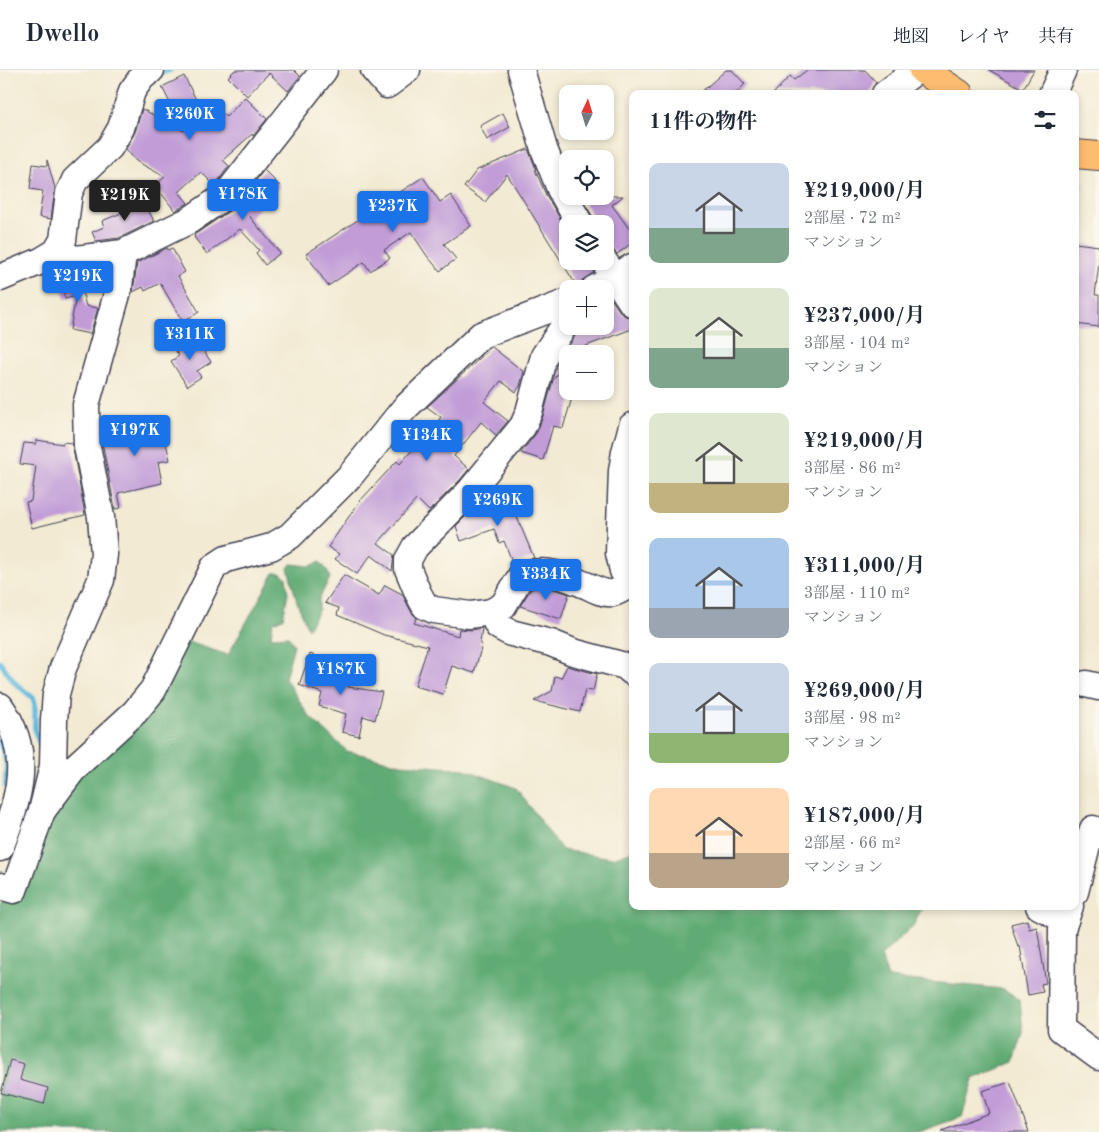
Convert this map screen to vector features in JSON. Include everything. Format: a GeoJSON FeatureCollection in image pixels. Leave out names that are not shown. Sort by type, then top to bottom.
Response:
{"type":"FeatureCollection","features":[{"type":"Feature","properties":{"kind":"main road"},"geometry":{"type":"LineString","coordinates":[[923,70],[953,90]]}},
{"type":"Feature","properties":{"kind":"main road"},"geometry":{"type":"LineString","coordinates":[[1079,154],[1099,156]]}},
{"type":"Feature","properties":{"kind":"street"},"geometry":{"type":"LineString","coordinates":[[61,254],[69,192],[75,180],[110,147],[121,128],[132,91],[142,77],[151,70]]}},
{"type":"Feature","properties":{"kind":"street"},"geometry":{"type":"LineString","coordinates":[[0,278],[61,254],[85,259],[123,253],[190,220],[226,195],[324,70]]}},
{"type":"Feature","properties":{"kind":"street"},"geometry":{"type":"LineString","coordinates":[[374,70],[388,85],[407,70]]}},
{"type":"Feature","properties":{"kind":"street"},"geometry":{"type":"LineString","coordinates":[[521,70],[547,157],[560,188],[575,215]]}},
{"type":"Feature","properties":{"kind":"street"},"geometry":{"type":"LineString","coordinates":[[890,90],[918,70]]}},
{"type":"Feature","properties":{"kind":"street"},"geometry":{"type":"LineString","coordinates":[[1054,90],[1063,70]]}},
{"type":"Feature","properties":{"kind":"street"},"geometry":{"type":"LineString","coordinates":[[0,848],[13,815],[20,779],[38,741],[78,630],[101,580],[104,554],[101,517],[87,446],[86,405],[119,287],[123,253]]}},
{"type":"Feature","properties":{"kind":"street"},"geometry":{"type":"LineString","coordinates":[[612,274],[629,299]]}},
{"type":"Feature","properties":{"kind":"street"},"geometry":{"type":"LineString","coordinates":[[42,811],[75,767],[135,712],[154,690],[214,567],[226,559],[271,547],[290,536],[350,476],[404,409],[481,335],[559,305]]}},
{"type":"Feature","properties":{"kind":"street"},"geometry":{"type":"LineString","coordinates":[[559,334],[544,356],[529,412],[523,426],[470,491],[415,547],[408,560],[408,569],[425,606],[434,610],[470,615],[491,612],[503,606],[521,576],[531,573],[558,574],[604,593],[616,592],[629,587]]}},
{"type":"Feature","properties":{"kind":"street"},"geometry":{"type":"LineString","coordinates":[[629,437],[622,471],[618,553],[623,571],[629,581]]}},
{"type":"Feature","properties":{"kind":"street"},"geometry":{"type":"LineString","coordinates":[[491,612],[498,626],[510,633],[551,643],[573,652],[625,666],[629,669]]}},
{"type":"Feature","properties":{"kind":"street"},"geometry":{"type":"LineString","coordinates":[[0,706],[7,717],[38,741],[53,766],[42,811],[14,890],[4,887]]}},
{"type":"Feature","properties":{"kind":"street"},"geometry":{"type":"LineString","coordinates":[[1079,876],[1089,828]]}},
{"type":"Feature","properties":{"kind":"street"},"geometry":{"type":"LineString","coordinates":[[1056,910],[1068,913],[1062,929],[1061,1029],[1099,1057]]}},
{"type":"Feature","properties":{"kind":"green space"},"geometry":{"type":"Polygon","coordinates":[[[320,562],[327,570],[330,578],[319,599],[319,609],[308,629],[297,602],[288,568],[291,564],[310,566],[320,562]]]}},
{"type":"Feature","properties":{"kind":"green space"},"geometry":{"type":"Polygon","coordinates":[[[274,573],[280,573],[286,577],[288,593],[283,618],[273,622],[271,637],[288,636],[294,645],[285,678],[309,716],[347,751],[401,764],[464,769],[516,788],[562,850],[613,858],[629,852],[629,910],[921,910],[913,926],[881,956],[888,978],[1004,989],[1020,1000],[1023,1033],[1014,1062],[973,1079],[962,1117],[919,1132],[0,1132],[0,905],[20,855],[87,762],[188,642],[228,655],[274,573]]]}},
{"type":"Feature","properties":{"kind":"building"},"geometry":{"type":"Polygon","coordinates":[[[235,70],[294,70],[300,76],[288,91],[269,73],[247,96],[228,77],[235,70]]]}},
{"type":"Feature","properties":{"kind":"building"},"geometry":{"type":"Polygon","coordinates":[[[726,70],[732,70],[745,84],[739,90],[704,90],[726,70]]]}},
{"type":"Feature","properties":{"kind":"building"},"geometry":{"type":"Polygon","coordinates":[[[807,70],[865,70],[876,82],[872,90],[777,90],[790,76],[794,80],[807,70]]]}},
{"type":"Feature","properties":{"kind":"building"},"geometry":{"type":"Polygon","coordinates":[[[989,70],[1034,70],[1023,89],[989,70]]]}},
{"type":"Feature","properties":{"kind":"building"},"geometry":{"type":"Polygon","coordinates":[[[184,76],[209,125],[222,113],[226,117],[245,97],[267,119],[253,136],[252,134],[223,160],[229,166],[216,184],[214,185],[201,172],[179,192],[188,203],[175,211],[155,185],[165,177],[136,161],[126,149],[135,132],[142,109],[184,131],[162,87],[184,76]]]}},
{"type":"Feature","properties":{"kind":"building"},"geometry":{"type":"Polygon","coordinates":[[[503,113],[510,127],[487,140],[480,126],[503,113]]]}},
{"type":"Feature","properties":{"kind":"building"},"geometry":{"type":"Polygon","coordinates":[[[528,149],[546,195],[559,217],[559,257],[507,174],[485,202],[464,187],[477,170],[528,149]]]}},
{"type":"Feature","properties":{"kind":"building"},"geometry":{"type":"Polygon","coordinates":[[[47,160],[55,188],[51,219],[39,217],[43,191],[30,189],[33,164],[47,166],[47,160]]]}},
{"type":"Feature","properties":{"kind":"building"},"geometry":{"type":"Polygon","coordinates":[[[264,170],[280,186],[250,217],[280,253],[265,265],[256,253],[259,250],[240,229],[207,254],[194,235],[235,207],[264,170]]]}},
{"type":"Feature","properties":{"kind":"building"},"geometry":{"type":"Polygon","coordinates":[[[423,177],[440,202],[451,195],[471,226],[444,244],[456,259],[440,271],[411,232],[384,250],[390,258],[370,271],[364,262],[328,286],[306,254],[423,177]]]}},
{"type":"Feature","properties":{"kind":"building"},"geometry":{"type":"Polygon","coordinates":[[[141,196],[154,221],[119,238],[96,241],[92,232],[104,227],[102,221],[119,214],[141,196]]]}},
{"type":"Feature","properties":{"kind":"building"},"geometry":{"type":"Polygon","coordinates":[[[614,196],[623,196],[614,203],[614,196]]]}},
{"type":"Feature","properties":{"kind":"building"},"geometry":{"type":"Polygon","coordinates":[[[586,205],[612,205],[629,229],[629,245],[617,254],[614,251],[614,215],[592,215],[586,205]]]}},
{"type":"Feature","properties":{"kind":"building"},"geometry":{"type":"Polygon","coordinates":[[[1079,244],[1099,246],[1095,295],[1099,295],[1099,327],[1079,324],[1079,244]]]}},
{"type":"Feature","properties":{"kind":"building"},"geometry":{"type":"Polygon","coordinates":[[[167,248],[168,250],[172,248],[185,272],[178,276],[199,312],[183,322],[160,283],[145,291],[143,287],[133,292],[137,263],[167,248]]]}},
{"type":"Feature","properties":{"kind":"building"},"geometry":{"type":"Polygon","coordinates":[[[58,268],[77,274],[86,306],[98,308],[90,334],[70,330],[76,296],[65,299],[58,268]]]}},
{"type":"Feature","properties":{"kind":"building"},"geometry":{"type":"Polygon","coordinates":[[[567,270],[593,270],[594,272],[583,280],[573,280],[567,270]]]}},
{"type":"Feature","properties":{"kind":"building"},"geometry":{"type":"Polygon","coordinates":[[[614,303],[620,312],[629,317],[629,330],[589,345],[569,345],[576,335],[614,335],[614,303]]]}},
{"type":"Feature","properties":{"kind":"building"},"geometry":{"type":"Polygon","coordinates":[[[194,336],[211,362],[197,371],[201,377],[187,386],[171,361],[179,356],[175,350],[194,336]]]}},
{"type":"Feature","properties":{"kind":"building"},"geometry":{"type":"Polygon","coordinates":[[[492,347],[524,372],[516,392],[501,381],[484,402],[508,421],[496,435],[481,422],[454,456],[469,469],[459,481],[429,511],[417,499],[378,543],[394,555],[392,571],[371,555],[357,574],[335,559],[339,554],[328,547],[359,502],[397,461],[400,464],[419,442],[421,444],[441,417],[427,407],[492,347]]]}},
{"type":"Feature","properties":{"kind":"building"},"geometry":{"type":"Polygon","coordinates":[[[559,372],[559,400],[571,400],[563,428],[553,426],[543,460],[521,453],[537,432],[553,380],[559,372]]]}},
{"type":"Feature","properties":{"kind":"building"},"geometry":{"type":"Polygon","coordinates":[[[147,420],[149,425],[161,422],[170,460],[158,462],[162,483],[118,493],[121,508],[115,509],[102,442],[109,440],[107,431],[147,420]]]}},
{"type":"Feature","properties":{"kind":"building"},"geometry":{"type":"Polygon","coordinates":[[[36,440],[63,444],[63,442],[72,443],[85,515],[32,528],[26,502],[31,501],[36,466],[20,464],[24,443],[36,444],[36,440]]]}},
{"type":"Feature","properties":{"kind":"building"},"geometry":{"type":"Polygon","coordinates":[[[520,493],[514,510],[534,558],[513,564],[504,541],[499,543],[494,529],[461,541],[456,526],[474,508],[520,493]]]}},
{"type":"Feature","properties":{"kind":"building"},"geometry":{"type":"Polygon","coordinates":[[[344,575],[379,595],[385,585],[402,594],[412,613],[417,618],[414,623],[458,636],[459,629],[472,630],[482,628],[480,644],[482,645],[474,673],[452,666],[443,694],[415,686],[428,646],[384,635],[337,615],[339,608],[325,603],[344,575]]]}},
{"type":"Feature","properties":{"kind":"building"},"geometry":{"type":"Polygon","coordinates":[[[540,587],[569,594],[561,619],[520,606],[531,589],[540,587]]]}},
{"type":"Feature","properties":{"kind":"building"},"geometry":{"type":"Polygon","coordinates":[[[310,654],[327,660],[322,674],[350,681],[348,687],[382,692],[375,720],[363,716],[359,736],[342,732],[346,714],[319,706],[322,693],[299,685],[310,654]]]}},
{"type":"Feature","properties":{"kind":"building"},"geometry":{"type":"Polygon","coordinates":[[[567,666],[597,674],[593,691],[585,690],[580,712],[534,701],[552,691],[555,676],[561,678],[567,666]]]}},
{"type":"Feature","properties":{"kind":"building"},"geometry":{"type":"Polygon","coordinates":[[[1027,920],[1029,929],[1037,927],[1046,983],[1041,984],[1043,992],[1028,995],[1020,946],[1018,947],[1011,924],[1027,920]]]}},
{"type":"Feature","properties":{"kind":"building"},"geometry":{"type":"Polygon","coordinates":[[[10,1060],[24,1064],[20,1080],[48,1088],[44,1104],[1,1093],[10,1060]]]}},
{"type":"Feature","properties":{"kind":"building"},"geometry":{"type":"Polygon","coordinates":[[[1010,1082],[1029,1132],[942,1132],[989,1113],[982,1091],[1010,1082]]]}},
{"type":"Feature","properties":{"kind":"waterway"},"geometry":{"type":"LineString","coordinates":[[157,75],[170,70]]}},
{"type":"Feature","properties":{"kind":"waterway"},"geometry":{"type":"LineString","coordinates":[[0,662],[15,683],[33,698],[35,704],[35,731],[42,749]]}},
{"type":"Feature","properties":{"kind":"waterway"},"geometry":{"type":"LineString","coordinates":[[0,739],[7,763],[6,786]]}}]}
